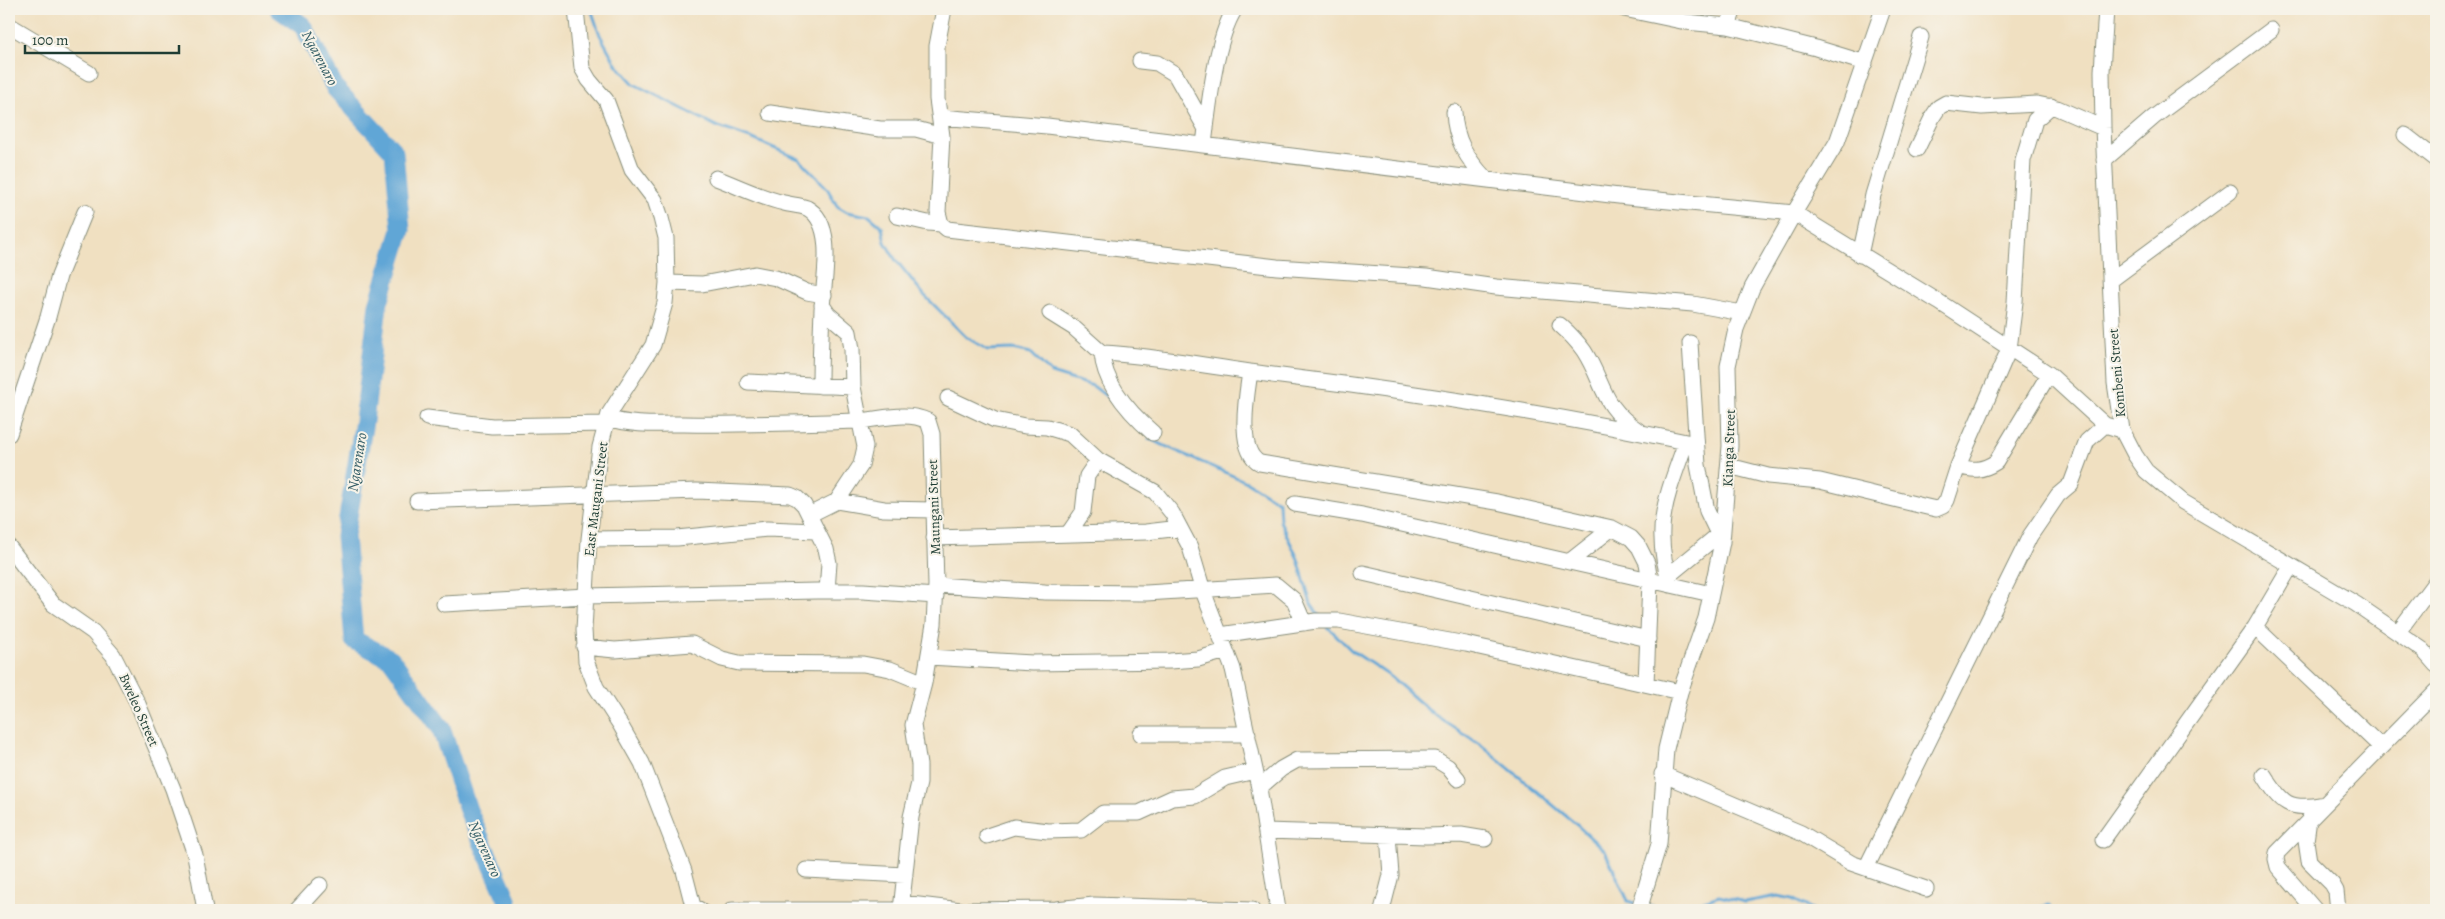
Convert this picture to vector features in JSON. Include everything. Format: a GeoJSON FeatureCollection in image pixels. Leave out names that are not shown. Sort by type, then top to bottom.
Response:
{"type":"FeatureCollection","features":[{"type":"Feature","properties":{"kind":"street","name":"East Maugani Street"},"geometry":{"type":"LineString","coordinates":[[576,9],[582,68],[588,80],[606,100],[632,170],[655,200],[662,218],[666,238],[667,283],[665,303],[653,345],[607,421],[600,446],[589,539],[584,647],[592,680],[631,743],[650,783],[684,871],[695,909]]}},
{"type":"Feature","properties":{"kind":"street"},"geometry":{"type":"LineString","coordinates":[[941,224],[938,212],[942,136],[937,99],[937,46],[944,9]]}},
{"type":"Feature","properties":{"kind":"street"},"geometry":{"type":"LineString","coordinates":[[1204,145],[1224,30],[1235,9]]}},
{"type":"Feature","properties":{"kind":"street"},"geometry":{"type":"LineString","coordinates":[[1624,9],[1689,15],[1816,48],[1865,63]]}},
{"type":"Feature","properties":{"kind":"street"},"geometry":{"type":"LineString","coordinates":[[1728,26],[1734,9]]}},
{"type":"Feature","properties":{"kind":"street","name":"Kianga Street"},"geometry":{"type":"LineString","coordinates":[[1639,910],[1659,844],[1662,774],[1666,749],[1680,692],[1706,618],[1712,594],[1729,466],[1731,409],[1728,366],[1736,328],[1752,288],[1837,142],[1883,9]]}},
{"type":"Feature","properties":{"kind":"street","name":"Kombeni Street"},"geometry":{"type":"LineString","coordinates":[[2106,9],[2102,71],[2104,160],[2115,383],[2122,430],[2146,471],[2183,502],[2356,604],[2423,650],[2436,665]]}},
{"type":"Feature","properties":{"kind":"street"},"geometry":{"type":"LineString","coordinates":[[9,25],[89,73]]}},
{"type":"Feature","properties":{"kind":"street"},"geometry":{"type":"LineString","coordinates":[[2104,160],[2154,117],[2271,30]]}},
{"type":"Feature","properties":{"kind":"street"},"geometry":{"type":"LineString","coordinates":[[1860,255],[1873,195],[1921,37]]}},
{"type":"Feature","properties":{"kind":"street"},"geometry":{"type":"LineString","coordinates":[[1140,61],[1157,63],[1175,74],[1206,129]]}},
{"type":"Feature","properties":{"kind":"street"},"geometry":{"type":"LineString","coordinates":[[1917,148],[1933,116],[1939,107],[1946,103],[1982,107],[2037,104],[2051,106],[2103,128]]}},
{"type":"Feature","properties":{"kind":"street"},"geometry":{"type":"LineString","coordinates":[[1729,466],[1768,476],[1820,481],[1936,508],[1943,506],[1947,500],[1958,466],[2010,349],[2015,302],[2023,160],[2035,120],[2051,106]]}},
{"type":"Feature","properties":{"kind":"street"},"geometry":{"type":"LineString","coordinates":[[1454,112],[1458,140],[1465,155],[1486,179]]}},
{"type":"Feature","properties":{"kind":"street"},"geometry":{"type":"LineString","coordinates":[[770,113],[880,129],[916,129],[942,136]]}},
{"type":"Feature","properties":{"kind":"street"},"geometry":{"type":"LineString","coordinates":[[940,117],[1047,126],[1627,197],[1794,213],[1939,302],[2049,374],[2105,425],[2122,430]]}},
{"type":"Feature","properties":{"kind":"street"},"geometry":{"type":"LineString","coordinates":[[2405,135],[2436,159]]}},
{"type":"Feature","properties":{"kind":"street"},"geometry":{"type":"LineString","coordinates":[[716,178],[783,203],[807,208],[813,213],[821,226],[826,251],[820,386]]}},
{"type":"Feature","properties":{"kind":"street"},"geometry":{"type":"LineString","coordinates":[[2111,280],[2230,192]]}},
{"type":"Feature","properties":{"kind":"street"},"geometry":{"type":"LineString","coordinates":[[9,434],[48,317],[59,276],[85,212]]}},
{"type":"Feature","properties":{"kind":"street"},"geometry":{"type":"LineString","coordinates":[[897,216],[941,224],[955,232],[1277,267],[1426,278],[1496,287],[1694,304],[1742,313]]}},
{"type":"Feature","properties":{"kind":"street"},"geometry":{"type":"LineString","coordinates":[[667,283],[702,284],[755,274],[776,278],[823,300],[828,314],[848,332],[852,349],[853,388],[865,455],[857,472],[836,501],[809,515]]}},
{"type":"Feature","properties":{"kind":"street"},"geometry":{"type":"LineString","coordinates":[[1050,313],[1074,328],[1102,353],[1142,355],[1486,405],[1691,443]]}},
{"type":"Feature","properties":{"kind":"street"},"geometry":{"type":"LineString","coordinates":[[1560,325],[1574,337],[1584,352],[1612,406],[1625,422],[1642,433]]}},
{"type":"Feature","properties":{"kind":"street"},"geometry":{"type":"LineString","coordinates":[[1670,580],[1720,539],[1707,511],[1691,443],[1690,344]]}},
{"type":"Feature","properties":{"kind":"street"},"geometry":{"type":"LineString","coordinates":[[1102,353],[1102,367],[1118,394],[1136,419],[1153,433]]}},
{"type":"Feature","properties":{"kind":"street"},"geometry":{"type":"LineString","coordinates":[[1250,372],[1245,418],[1247,442],[1252,457],[1260,463],[1497,502],[1612,528],[1631,538],[1639,547],[1647,563],[1650,581],[1646,684]]}},
{"type":"Feature","properties":{"kind":"street"},"geometry":{"type":"LineString","coordinates":[[1958,466],[1976,470],[1986,468],[1996,462],[2049,374]]}},
{"type":"Feature","properties":{"kind":"street"},"geometry":{"type":"LineString","coordinates":[[748,382],[853,388]]}},
{"type":"Feature","properties":{"kind":"street"},"geometry":{"type":"LineString","coordinates":[[948,398],[995,420],[1025,426],[1047,427],[1070,434],[1098,460],[1154,492],[1164,502],[1190,547],[1203,591],[1233,669],[1256,771],[1278,910]]}},
{"type":"Feature","properties":{"kind":"street","name":"Maungani Street"},"geometry":{"type":"LineString","coordinates":[[426,418],[492,426],[607,421],[669,424],[765,424],[914,416],[928,421],[932,434],[936,590],[934,624],[924,684],[913,725],[919,765],[919,783],[911,817],[905,875],[899,908]]}},
{"type":"Feature","properties":{"kind":"street"},"geometry":{"type":"LineString","coordinates":[[1866,868],[1904,796],[2030,536],[2058,495],[2071,484],[2087,441],[2105,425]]}},
{"type":"Feature","properties":{"kind":"street"},"geometry":{"type":"LineString","coordinates":[[1670,580],[1661,544],[1661,525],[1691,443]]}},
{"type":"Feature","properties":{"kind":"street"},"geometry":{"type":"LineString","coordinates":[[1068,534],[1083,512],[1087,476],[1098,460]]}},
{"type":"Feature","properties":{"kind":"street"},"geometry":{"type":"LineString","coordinates":[[417,502],[697,491],[790,495],[797,498],[809,515],[815,531],[826,549],[828,562],[827,591]]}},
{"type":"Feature","properties":{"kind":"street"},"geometry":{"type":"LineString","coordinates":[[836,501],[884,509],[934,510]]}},
{"type":"Feature","properties":{"kind":"street"},"geometry":{"type":"LineString","coordinates":[[1295,504],[1362,514],[1650,581],[1670,580],[1712,594]]}},
{"type":"Feature","properties":{"kind":"street"},"geometry":{"type":"LineString","coordinates":[[934,538],[1146,532],[1180,528]]}},
{"type":"Feature","properties":{"kind":"street"},"geometry":{"type":"LineString","coordinates":[[1568,562],[1612,528]]}},
{"type":"Feature","properties":{"kind":"street"},"geometry":{"type":"LineString","coordinates":[[589,539],[677,538],[767,529],[815,531]]}},
{"type":"Feature","properties":{"kind":"street","name":"Bweleo Street"},"geometry":{"type":"LineString","coordinates":[[9,547],[52,604],[93,632],[113,655],[138,704],[173,789],[195,855],[206,910]]}},
{"type":"Feature","properties":{"kind":"street"},"geometry":{"type":"LineString","coordinates":[[2103,840],[2255,627],[2291,566]]}},
{"type":"Feature","properties":{"kind":"street"},"geometry":{"type":"LineString","coordinates":[[1364,573],[1648,638]]}},
{"type":"Feature","properties":{"kind":"street"},"geometry":{"type":"LineString","coordinates":[[2398,632],[2436,582]]}},
{"type":"Feature","properties":{"kind":"street"},"geometry":{"type":"LineString","coordinates":[[444,604],[586,596],[936,590],[1045,592],[1203,591],[1276,585],[1294,600],[1304,623]]}},
{"type":"Feature","properties":{"kind":"street"},"geometry":{"type":"LineString","coordinates":[[1220,635],[1339,620],[1466,644],[1680,692]]}},
{"type":"Feature","properties":{"kind":"street"},"geometry":{"type":"LineString","coordinates":[[2255,627],[2380,746]]}},
{"type":"Feature","properties":{"kind":"street"},"geometry":{"type":"LineString","coordinates":[[584,647],[615,650],[692,644],[722,659],[739,663],[863,664],[890,669],[924,684]]}},
{"type":"Feature","properties":{"kind":"street"},"geometry":{"type":"LineString","coordinates":[[929,657],[1033,663],[1170,661],[1198,659],[1226,651]]}},
{"type":"Feature","properties":{"kind":"street"},"geometry":{"type":"LineString","coordinates":[[2315,910],[2290,882],[2276,859],[2277,853],[2285,842],[2436,691]]}},
{"type":"Feature","properties":{"kind":"street"},"geometry":{"type":"LineString","coordinates":[[1141,734],[1248,734]]}},
{"type":"Feature","properties":{"kind":"street"},"geometry":{"type":"LineString","coordinates":[[1259,788],[1281,769],[1297,760],[1435,758],[1448,767],[1458,779]]}},
{"type":"Feature","properties":{"kind":"street"},"geometry":{"type":"LineString","coordinates":[[987,836],[1014,827],[1048,831],[1081,830],[1103,813],[1139,813],[1172,798],[1195,796],[1225,778],[1256,771]]}},
{"type":"Feature","properties":{"kind":"street"},"geometry":{"type":"LineString","coordinates":[[1662,774],[1801,833],[1851,863],[1926,889]]}},
{"type":"Feature","properties":{"kind":"street"},"geometry":{"type":"LineString","coordinates":[[2264,775],[2274,792],[2291,806],[2300,808],[2324,804]]}},
{"type":"Feature","properties":{"kind":"street"},"geometry":{"type":"LineString","coordinates":[[2309,819],[2306,841],[2309,861],[2332,884],[2336,891],[2338,910]]}},
{"type":"Feature","properties":{"kind":"street"},"geometry":{"type":"LineString","coordinates":[[1266,831],[1388,835],[1462,835],[1485,839]]}},
{"type":"Feature","properties":{"kind":"street"},"geometry":{"type":"LineString","coordinates":[[1382,910],[1390,875],[1388,835]]}},
{"type":"Feature","properties":{"kind":"street"},"geometry":{"type":"LineString","coordinates":[[806,870],[905,875]]}},
{"type":"Feature","properties":{"kind":"street"},"geometry":{"type":"LineString","coordinates":[[297,910],[320,885]]}},
{"type":"Feature","properties":{"kind":"street"},"geometry":{"type":"LineString","coordinates":[[968,910],[1056,909],[1094,905],[1252,910]]}},
{"type":"Feature","properties":{"kind":"street"},"geometry":{"type":"LineString","coordinates":[[732,910],[899,908],[960,910]]}},
{"type":"Feature","properties":{"kind":"waterway","name":"Ngarenaro"},"geometry":{"type":"LineString","coordinates":[[279,9],[303,26],[335,88],[394,152],[401,230],[378,305],[364,421],[345,536],[354,640],[391,659],[441,728],[468,810],[507,899],[509,910]]}},
{"type":"Feature","properties":{"kind":"waterway"},"geometry":{"type":"LineString","coordinates":[[591,9],[600,35],[616,64],[634,84],[716,126],[753,139],[799,159],[827,188],[837,206],[847,212],[869,216],[882,227],[885,242],[895,259],[924,295],[966,337],[988,350],[1013,349],[1031,353],[1051,373],[1093,386],[1114,402]]}},
{"type":"Feature","properties":{"kind":"waterway"},"geometry":{"type":"LineString","coordinates":[[1149,439],[1247,482],[1279,502],[1280,521],[1298,559],[1311,604],[1320,617]]}},
{"type":"Feature","properties":{"kind":"waterway"},"geometry":{"type":"LineString","coordinates":[[1327,626],[1351,650],[1391,677],[1433,714],[1481,745],[1578,826],[1605,851],[1628,901],[1635,903]]}},
{"type":"Feature","properties":{"kind":"waterway"},"geometry":{"type":"LineString","coordinates":[[1644,906],[1677,910],[1719,896],[1745,902],[1778,896],[1792,899],[1814,910]]}},
{"type":"Feature","properties":{"kind":"waterway"},"geometry":{"type":"LineString","coordinates":[[2029,910],[2049,905],[2054,910]]}}]}
